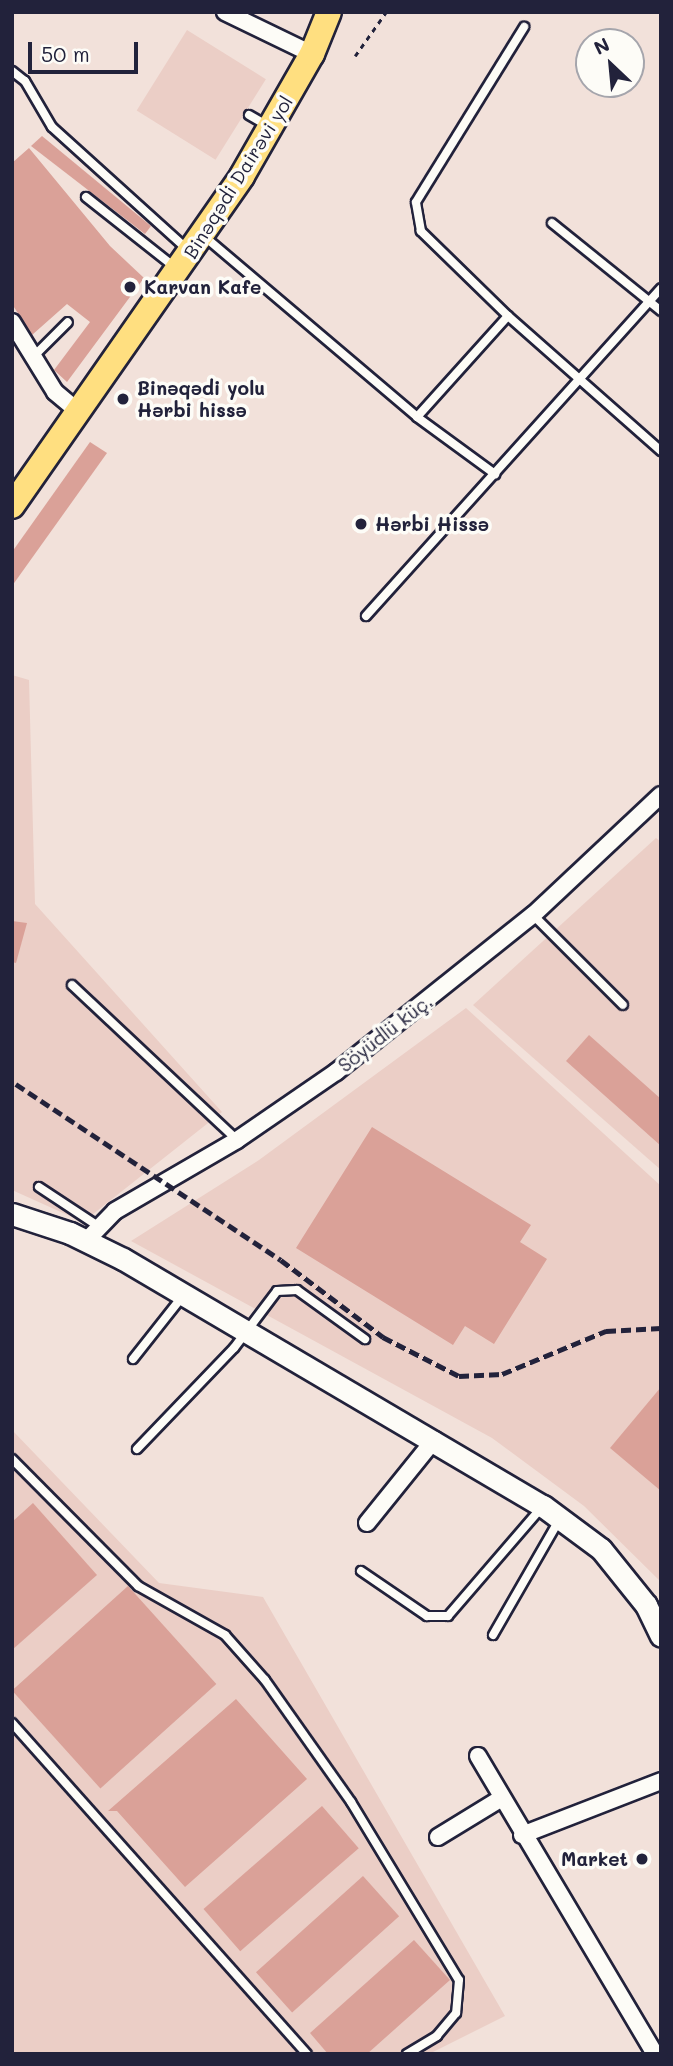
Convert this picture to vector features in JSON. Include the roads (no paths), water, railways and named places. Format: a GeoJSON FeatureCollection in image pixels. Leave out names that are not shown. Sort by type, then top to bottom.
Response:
{"type":"FeatureCollection","features":[{"type":"Feature","properties":{"kind":"main road","name":"Binəqədi Dairəvi yol"},"geometry":{"type":"LineString","coordinates":[[12,506],[190,252],[272,128],[312,54],[329,12]]}},
{"type":"Feature","properties":{"kind":"street"},"geometry":{"type":"LineString","coordinates":[[225,12],[252,19],[312,54]]}},
{"type":"Feature","properties":{"kind":"street"},"geometry":{"type":"LineString","coordinates":[[12,323],[55,392],[79,412]]}},
{"type":"Feature","properties":{"kind":"street","name":"Söyüdlü küç."},"geometry":{"type":"LineString","coordinates":[[93,1233],[141,1194],[237,1140],[336,1072],[533,915],[661,795]]}},
{"type":"Feature","properties":{"kind":"street"},"geometry":{"type":"LineString","coordinates":[[12,1214],[93,1233],[184,1294],[434,1440],[561,1518],[601,1549],[626,1576],[661,1636]]}},
{"type":"Feature","properties":{"kind":"street"},"geometry":{"type":"LineString","coordinates":[[367,1523],[434,1440]]}},
{"type":"Feature","properties":{"kind":"street"},"geometry":{"type":"LineString","coordinates":[[478,1756],[522,1835],[655,2054]]}},
{"type":"Feature","properties":{"kind":"street"},"geometry":{"type":"LineString","coordinates":[[522,1835],[661,1781]]}},
{"type":"Feature","properties":{"kind":"street"},"geometry":{"type":"LineString","coordinates":[[438,1837],[502,1798]]}},
{"type":"Feature","properties":{"kind":"lane"},"geometry":{"type":"LineString","coordinates":[[524,27],[416,202],[421,231],[508,316],[661,451]]}},
{"type":"Feature","properties":{"kind":"lane"},"geometry":{"type":"LineString","coordinates":[[12,71],[25,81],[52,127],[190,252],[495,474]]}},
{"type":"Feature","properties":{"kind":"lane"},"geometry":{"type":"LineString","coordinates":[[248,115],[272,128]]}},
{"type":"Feature","properties":{"kind":"lane"},"geometry":{"type":"LineString","coordinates":[[86,197],[190,252]]}},
{"type":"Feature","properties":{"kind":"lane"},"geometry":{"type":"LineString","coordinates":[[552,223],[661,312]]}},
{"type":"Feature","properties":{"kind":"lane"},"geometry":{"type":"LineString","coordinates":[[366,616],[661,288]]}},
{"type":"Feature","properties":{"kind":"lane"},"geometry":{"type":"LineString","coordinates":[[417,417],[508,316]]}},
{"type":"Feature","properties":{"kind":"lane"},"geometry":{"type":"LineString","coordinates":[[33,357],[68,322]]}},
{"type":"Feature","properties":{"kind":"lane"},"geometry":{"type":"LineString","coordinates":[[533,915],[624,1005]]}},
{"type":"Feature","properties":{"kind":"lane"},"geometry":{"type":"LineString","coordinates":[[72,985],[237,1140]]}},
{"type":"Feature","properties":{"kind":"lane"},"geometry":{"type":"LineString","coordinates":[[39,1187],[93,1233]]}},
{"type":"Feature","properties":{"kind":"lane"},"geometry":{"type":"LineString","coordinates":[[137,1449],[247,1331],[270,1298],[285,1287],[297,1290],[365,1339]]}},
{"type":"Feature","properties":{"kind":"lane"},"geometry":{"type":"LineString","coordinates":[[133,1359],[184,1294]]}},
{"type":"Feature","properties":{"kind":"lane"},"geometry":{"type":"LineString","coordinates":[[12,1459],[138,1586],[225,1635],[265,1681],[351,1802],[459,1979],[456,2013],[437,2036],[407,2054]]}},
{"type":"Feature","properties":{"kind":"lane"},"geometry":{"type":"LineString","coordinates":[[361,1571],[427,1616],[448,1616],[542,1506]]}},
{"type":"Feature","properties":{"kind":"lane"},"geometry":{"type":"LineString","coordinates":[[493,1635],[561,1518]]}},
{"type":"Feature","properties":{"kind":"lane"},"geometry":{"type":"LineString","coordinates":[[12,1723],[307,2054]]}},
{"type":"Feature","properties":{"kind":"railway"},"geometry":{"type":"LineString","coordinates":[[16,1084],[281,1260],[383,1337],[459,1376],[502,1374],[606,1331],[661,1328]]}},
{"type":"Feature","properties":{"kind":"place","name":"Karvan Kafe"},"geometry":{"type":"Point","coordinates":[130,287]}},
{"type":"Feature","properties":{"kind":"place","name":"Binəqədi yolu Hərbi hissə"},"geometry":{"type":"Point","coordinates":[123,399]}},
{"type":"Feature","properties":{"kind":"place","name":"Hərbi Hissə"},"geometry":{"type":"Point","coordinates":[361,524]}},
{"type":"Feature","properties":{"kind":"place","name":"Market"},"geometry":{"type":"Point","coordinates":[642,1859]}}]}
